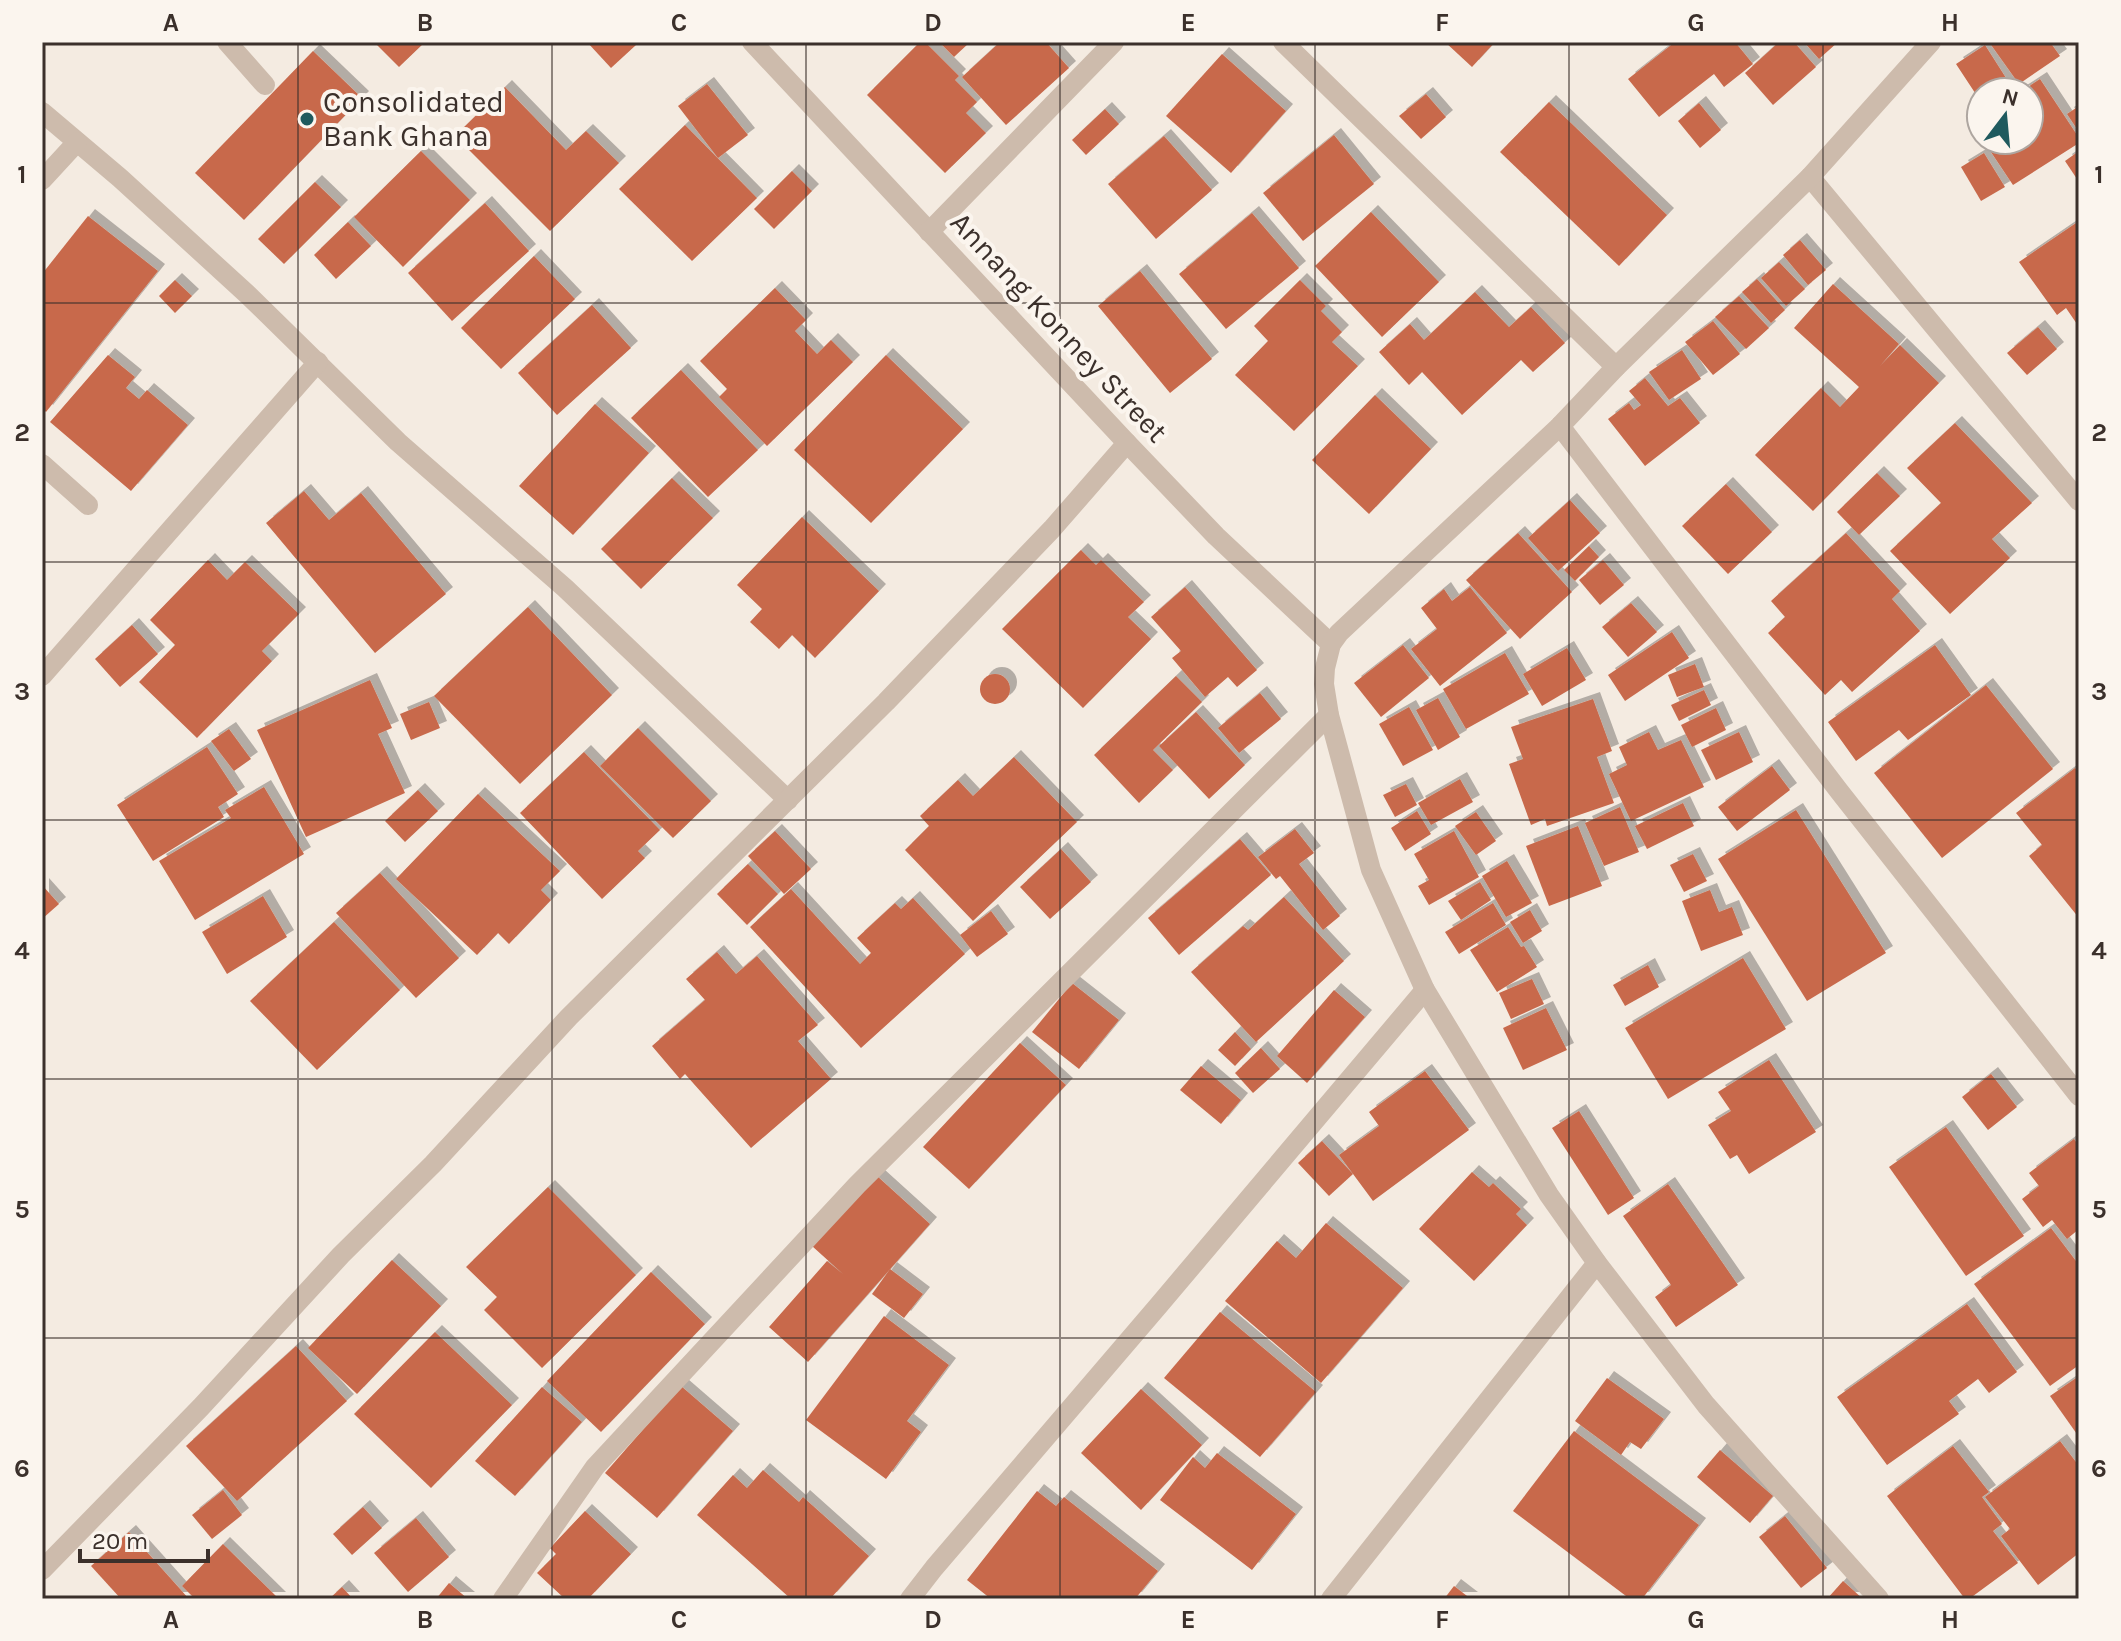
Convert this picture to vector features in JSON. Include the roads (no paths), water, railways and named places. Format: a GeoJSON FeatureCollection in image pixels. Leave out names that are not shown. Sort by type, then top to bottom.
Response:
{"type":"FeatureCollection","features":[{"type":"Feature","properties":{"kind":"street"},"geometry":{"type":"LineString","coordinates":[[227,42],[265,85]]}},
{"type":"Feature","properties":{"kind":"street","name":"Annang Konney Street"},"geometry":{"type":"LineString","coordinates":[[752,42],[1216,536],[1331,644]]}},
{"type":"Feature","properties":{"kind":"street"},"geometry":{"type":"LineString","coordinates":[[929,232],[1114,42]]}},
{"type":"Feature","properties":{"kind":"street"},"geometry":{"type":"LineString","coordinates":[[1283,42],[1616,367]]}},
{"type":"Feature","properties":{"kind":"street"},"geometry":{"type":"LineString","coordinates":[[1879,1599],[1706,1405],[1549,1195],[1425,990],[1371,870],[1329,715],[1324,684],[1331,644],[1349,624],[1560,426],[1810,177],[1931,42]]}},
{"type":"Feature","properties":{"kind":"street"},"geometry":{"type":"LineString","coordinates":[[42,112],[132,188],[318,362],[398,442],[565,588],[788,800]]}},
{"type":"Feature","properties":{"kind":"street"},"geometry":{"type":"LineString","coordinates":[[42,180],[77,142]]}},
{"type":"Feature","properties":{"kind":"street"},"geometry":{"type":"LineString","coordinates":[[1810,177],[2079,501]]}},
{"type":"Feature","properties":{"kind":"street"},"geometry":{"type":"LineString","coordinates":[[42,676],[318,362]]}},
{"type":"Feature","properties":{"kind":"street"},"geometry":{"type":"LineString","coordinates":[[1560,426],[1839,791],[2079,1096]]}},
{"type":"Feature","properties":{"kind":"street"},"geometry":{"type":"LineString","coordinates":[[42,1570],[201,1407],[341,1255],[433,1164],[569,1017],[896,691],[1052,529],[1127,443]]}},
{"type":"Feature","properties":{"kind":"street"},"geometry":{"type":"LineString","coordinates":[[42,464],[88,505]]}},
{"type":"Feature","properties":{"kind":"street"},"geometry":{"type":"LineString","coordinates":[[503,1599],[595,1467],[846,1196],[1329,715]]}},
{"type":"Feature","properties":{"kind":"street"},"geometry":{"type":"LineString","coordinates":[[910,1599],[1425,990]]}},
{"type":"Feature","properties":{"kind":"street"},"geometry":{"type":"LineString","coordinates":[[1331,1599],[1597,1263]]}},
{"type":"Feature","properties":{"kind":"place","name":"Consolidated Bank Ghana"},"geometry":{"type":"Point","coordinates":[307,119]}}]}
